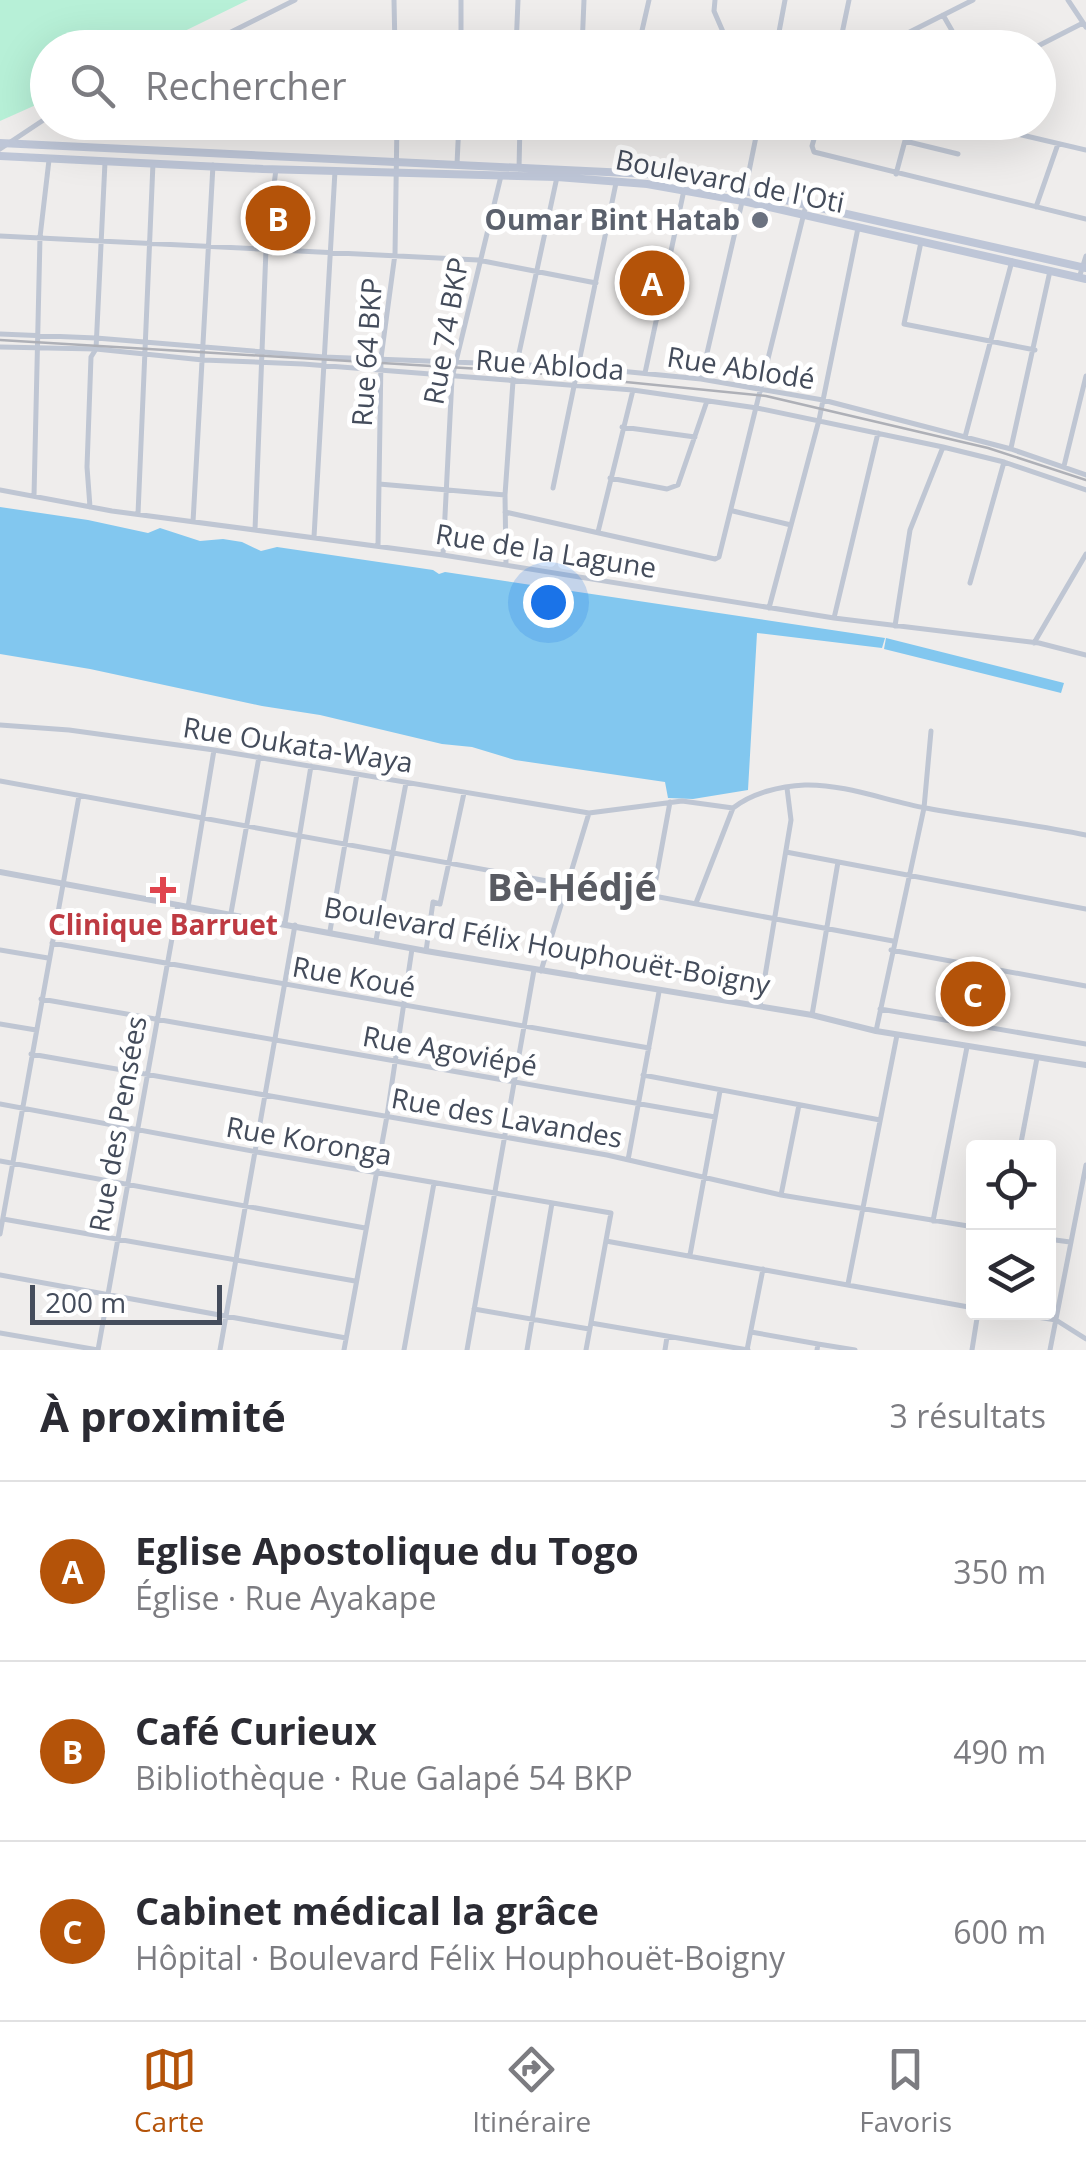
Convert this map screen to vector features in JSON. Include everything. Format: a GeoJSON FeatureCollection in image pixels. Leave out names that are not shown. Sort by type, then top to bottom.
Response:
{"type":"FeatureCollection","features":[{"type":"Feature","properties":{"kind":"main road","name":"Boulevard de l'Oti"},"geometry":{"type":"LineString","coordinates":[[2,148],[49,159],[335,171],[398,167]]}},
{"type":"Feature","properties":{"kind":"main road","name":"Boulevard de l'Oti"},"geometry":{"type":"LineString","coordinates":[[2,148],[647,179],[684,190],[805,210],[1084,268]]}},
{"type":"Feature","properties":{"kind":"main road","name":"Boulevard de l'Oti"},"geometry":{"type":"LineString","coordinates":[[457,170],[501,176],[558,167],[744,191],[858,228],[922,236],[1083,278]]}},
{"type":"Feature","properties":{"kind":"street"},"geometry":{"type":"LineString","coordinates":[[235,30],[295,0]]}},
{"type":"Feature","properties":{"kind":"street"},"geometry":{"type":"LineString","coordinates":[[394,0],[395,30]]}},
{"type":"Feature","properties":{"kind":"street"},"geometry":{"type":"LineString","coordinates":[[461,0],[461,30]]}},
{"type":"Feature","properties":{"kind":"street"},"geometry":{"type":"LineString","coordinates":[[517,30],[518,0]]}},
{"type":"Feature","properties":{"kind":"street"},"geometry":{"type":"LineString","coordinates":[[583,30],[584,0]]}},
{"type":"Feature","properties":{"kind":"street"},"geometry":{"type":"LineString","coordinates":[[642,30],[650,0]]}},
{"type":"Feature","properties":{"kind":"street"},"geometry":{"type":"LineString","coordinates":[[715,0],[714,11],[722,30]]}},
{"type":"Feature","properties":{"kind":"street"},"geometry":{"type":"LineString","coordinates":[[779,30],[785,0]]}},
{"type":"Feature","properties":{"kind":"street"},"geometry":{"type":"LineString","coordinates":[[842,30],[848,0]]}},
{"type":"Feature","properties":{"kind":"street"},"geometry":{"type":"LineString","coordinates":[[913,30],[974,0]]}},
{"type":"Feature","properties":{"kind":"street"},"geometry":{"type":"LineString","coordinates":[[1056,38],[1084,25],[1068,0]]}},
{"type":"Feature","properties":{"kind":"street"},"geometry":{"type":"LineString","coordinates":[[944,14],[952,30]]}},
{"type":"Feature","properties":{"kind":"street"},"geometry":{"type":"LineString","coordinates":[[2,148],[30,129]]}},
{"type":"Feature","properties":{"kind":"street","name":"Rue 64 BKP"},"geometry":{"type":"LineString","coordinates":[[378,546],[381,358],[395,254],[397,140]]}},
{"type":"Feature","properties":{"kind":"street"},"geometry":{"type":"LineString","coordinates":[[457,170],[458,140]]}},
{"type":"Feature","properties":{"kind":"street"},"geometry":{"type":"LineString","coordinates":[[519,172],[520,140]]}},
{"type":"Feature","properties":{"kind":"street"},"geometry":{"type":"LineString","coordinates":[[701,379],[755,140]]}},
{"type":"Feature","properties":{"kind":"street"},"geometry":{"type":"LineString","coordinates":[[814,140],[814,152],[1086,219]]}},
{"type":"Feature","properties":{"kind":"street"},"geometry":{"type":"LineString","coordinates":[[1040,140],[1086,150]]}},
{"type":"Feature","properties":{"kind":"street"},"geometry":{"type":"LineString","coordinates":[[896,174],[905,141],[958,154]]}},
{"type":"Feature","properties":{"kind":"street"},"geometry":{"type":"LineString","coordinates":[[1036,206],[1058,144]]}},
{"type":"Feature","properties":{"kind":"street"},"geometry":{"type":"LineString","coordinates":[[34,496],[40,237],[49,159]]}},
{"type":"Feature","properties":{"kind":"street"},"geometry":{"type":"LineString","coordinates":[[90,507],[91,357],[96,349],[105,159]]}},
{"type":"Feature","properties":{"kind":"street"},"geometry":{"type":"LineString","coordinates":[[138,514],[153,163]]}},
{"type":"Feature","properties":{"kind":"street"},"geometry":{"type":"LineString","coordinates":[[193,522],[213,166]]}},
{"type":"Feature","properties":{"kind":"street"},"geometry":{"type":"LineString","coordinates":[[255,530],[266,249],[276,168]]}},
{"type":"Feature","properties":{"kind":"street"},"geometry":{"type":"LineString","coordinates":[[314,537],[335,171]]}},
{"type":"Feature","properties":{"kind":"street","name":"Rue 74 BKP"},"geometry":{"type":"LineString","coordinates":[[444,555],[452,378],[501,176]]}},
{"type":"Feature","properties":{"kind":"street"},"geometry":{"type":"LineString","coordinates":[[506,565],[504,495],[513,381],[557,177]]}},
{"type":"Feature","properties":{"kind":"street"},"geometry":{"type":"LineString","coordinates":[[553,488],[616,180]]}},
{"type":"Feature","properties":{"kind":"street"},"geometry":{"type":"LineString","coordinates":[[644,373],[684,190]]}},
{"type":"Feature","properties":{"kind":"street"},"geometry":{"type":"LineString","coordinates":[[505,512],[715,559],[723,554],[805,210]]}},
{"type":"Feature","properties":{"kind":"street"},"geometry":{"type":"LineString","coordinates":[[769,608],[819,420],[858,228]]}},
{"type":"Feature","properties":{"kind":"street"},"geometry":{"type":"LineString","coordinates":[[0,236],[478,260],[596,283]]}},
{"type":"Feature","properties":{"kind":"street"},"geometry":{"type":"LineString","coordinates":[[922,236],[904,322],[1035,350]]}},
{"type":"Feature","properties":{"kind":"street"},"geometry":{"type":"LineString","coordinates":[[1083,278],[1086,256]]}},
{"type":"Feature","properties":{"kind":"street"},"geometry":{"type":"LineString","coordinates":[[965,436],[1012,261]]}},
{"type":"Feature","properties":{"kind":"street"},"geometry":{"type":"LineString","coordinates":[[1011,449],[1050,270]]}},
{"type":"Feature","properties":{"kind":"street","name":"Rue Ablodé"},"geometry":{"type":"LineString","coordinates":[[0,334],[324,357],[579,367],[701,379],[823,400],[1011,449],[1086,475]]}},
{"type":"Feature","properties":{"kind":"street","name":"Rue Abloda"},"geometry":{"type":"LineString","coordinates":[[0,346],[96,349],[632,390],[758,408],[942,447],[1004,462],[1086,490]]}},
{"type":"Feature","properties":{"kind":"street"},"geometry":{"type":"LineString","coordinates":[[1064,466],[1086,376]]}},
{"type":"Feature","properties":{"kind":"street"},"geometry":{"type":"LineString","coordinates":[[598,532],[632,390]]}},
{"type":"Feature","properties":{"kind":"street"},"geometry":{"type":"LineString","coordinates":[[610,478],[673,488],[681,481],[707,402]]}},
{"type":"Feature","properties":{"kind":"street"},"geometry":{"type":"LineString","coordinates":[[622,427],[695,437]]}},
{"type":"Feature","properties":{"kind":"street"},"geometry":{"type":"LineString","coordinates":[[834,618],[878,433]]}},
{"type":"Feature","properties":{"kind":"street"},"geometry":{"type":"LineString","coordinates":[[894,627],[910,530],[942,447]]}},
{"type":"Feature","properties":{"kind":"street"},"geometry":{"type":"LineString","coordinates":[[970,583],[1004,462]]}},
{"type":"Feature","properties":{"kind":"street"},"geometry":{"type":"LineString","coordinates":[[380,484],[504,495]]}},
{"type":"Feature","properties":{"kind":"street","name":"Rue de la Lagune"},"geometry":{"type":"LineString","coordinates":[[0,490],[90,507],[444,555],[894,627],[1034,642],[1086,655]]}},
{"type":"Feature","properties":{"kind":"street"},"geometry":{"type":"LineString","coordinates":[[732,511],[791,525]]}},
{"type":"Feature","properties":{"kind":"street"},"geometry":{"type":"LineString","coordinates":[[1034,642],[1086,554]]}},
{"type":"Feature","properties":{"kind":"street","name":"Rue Oukata-Waya"},"geometry":{"type":"LineString","coordinates":[[0,725],[70,730],[214,750],[589,813],[682,801],[733,808]]}},
{"type":"Feature","properties":{"kind":"street"},"geometry":{"type":"LineString","coordinates":[[876,1032],[924,808],[931,732]]}},
{"type":"Feature","properties":{"kind":"street"},"geometry":{"type":"LineString","coordinates":[[188,907],[214,750]]}},
{"type":"Feature","properties":{"kind":"street"},"geometry":{"type":"LineString","coordinates":[[231,914],[259,757]]}},
{"type":"Feature","properties":{"kind":"street"},"geometry":{"type":"LineString","coordinates":[[285,923],[311,766]]}},
{"type":"Feature","properties":{"kind":"street"},"geometry":{"type":"LineString","coordinates":[[330,931],[357,774]]}},
{"type":"Feature","properties":{"kind":"street"},"geometry":{"type":"LineString","coordinates":[[0,781],[568,885]]}},
{"type":"Feature","properties":{"kind":"street"},"geometry":{"type":"LineString","coordinates":[[376,940],[406,783]]}},
{"type":"Feature","properties":{"kind":"street"},"geometry":{"type":"LineString","coordinates":[[696,903],[733,808],[744,799],[787,787],[819,786],[1086,835]]}},
{"type":"Feature","properties":{"kind":"street"},"geometry":{"type":"LineString","coordinates":[[760,1006],[792,813],[787,787]]}},
{"type":"Feature","properties":{"kind":"street"},"geometry":{"type":"LineString","coordinates":[[426,952],[433,902],[440,904],[464,793]]}},
{"type":"Feature","properties":{"kind":"street"},"geometry":{"type":"LineString","coordinates":[[0,1234],[80,796]]}},
{"type":"Feature","properties":{"kind":"street"},"geometry":{"type":"LineString","coordinates":[[653,895],[670,802]]}},
{"type":"Feature","properties":{"kind":"street"},"geometry":{"type":"LineString","coordinates":[[467,1350],[525,1026],[538,970],[589,813]]}},
{"type":"Feature","properties":{"kind":"street"},"geometry":{"type":"LineString","coordinates":[[786,852],[1086,909]]}},
{"type":"Feature","properties":{"kind":"street"},"geometry":{"type":"LineString","coordinates":[[812,1016],[838,862]]}},
{"type":"Feature","properties":{"kind":"street","name":"Boulevard Félix Houphouët-Boigny"},"geometry":{"type":"LineString","coordinates":[[0,872],[426,952],[760,1006],[876,1032],[1086,1065]]}},
{"type":"Feature","properties":{"kind":"street"},"geometry":{"type":"LineString","coordinates":[[622,890],[894,941]]}},
{"type":"Feature","properties":{"kind":"street","name":"Rue des Pensées"},"geometry":{"type":"LineString","coordinates":[[98,1350],[178,905]]}},
{"type":"Feature","properties":{"kind":"street"},"geometry":{"type":"LineString","coordinates":[[220,1350],[295,925]]}},
{"type":"Feature","properties":{"kind":"street","name":"Rue Koué"},"geometry":{"type":"LineString","coordinates":[[52,943],[649,1048]]}},
{"type":"Feature","properties":{"kind":"street"},"geometry":{"type":"LineString","coordinates":[[344,1350],[387,1116],[412,948]]}},
{"type":"Feature","properties":{"kind":"street"},"geometry":{"type":"LineString","coordinates":[[0,950],[48,958]]}},
{"type":"Feature","properties":{"kind":"street"},"geometry":{"type":"LineString","coordinates":[[891,950],[1086,986]]}},
{"type":"Feature","properties":{"kind":"street"},"geometry":{"type":"LineString","coordinates":[[628,1160],[659,992]]}},
{"type":"Feature","properties":{"kind":"street","name":"Rue Agoviépé"},"geometry":{"type":"LineString","coordinates":[[41,998],[715,1117]]}},
{"type":"Feature","properties":{"kind":"street"},"geometry":{"type":"LineString","coordinates":[[880,1008],[1086,1044]]}},
{"type":"Feature","properties":{"kind":"street"},"geometry":{"type":"LineString","coordinates":[[0,1024],[36,1030]]}},
{"type":"Feature","properties":{"kind":"street"},"geometry":{"type":"LineString","coordinates":[[848,1284],[897,1035]]}},
{"type":"Feature","properties":{"kind":"street"},"geometry":{"type":"LineString","coordinates":[[934,1221],[967,1047]]}},
{"type":"Feature","properties":{"kind":"street","name":"Rue des Lavandes"},"geometry":{"type":"LineString","coordinates":[[31,1054],[628,1160],[781,1194],[966,1226]]}},
{"type":"Feature","properties":{"kind":"street"},"geometry":{"type":"LineString","coordinates":[[1022,1140],[1037,1058]]}},
{"type":"Feature","properties":{"kind":"street"},"geometry":{"type":"LineString","coordinates":[[643,1076],[880,1120]]}},
{"type":"Feature","properties":{"kind":"street"},"geometry":{"type":"LineString","coordinates":[[690,1255],[720,1092]]}},
{"type":"Feature","properties":{"kind":"street","name":"Rue Koronga"},"geometry":{"type":"LineString","coordinates":[[0,1104],[611,1213],[606,1241]]}},
{"type":"Feature","properties":{"kind":"street"},"geometry":{"type":"LineString","coordinates":[[781,1194],[799,1106]]}},
{"type":"Feature","properties":{"kind":"street"},"geometry":{"type":"LineString","coordinates":[[0,1161],[365,1228]]}},
{"type":"Feature","properties":{"kind":"street"},"geometry":{"type":"LineString","coordinates":[[1050,1350],[1086,1165]]}},
{"type":"Feature","properties":{"kind":"street"},"geometry":{"type":"LineString","coordinates":[[404,1350],[434,1182]]}},
{"type":"Feature","properties":{"kind":"street"},"geometry":{"type":"LineString","coordinates":[[527,1350],[552,1202]]}},
{"type":"Feature","properties":{"kind":"street"},"geometry":{"type":"LineString","coordinates":[[1,1219],[356,1281]]}},
{"type":"Feature","properties":{"kind":"street"},"geometry":{"type":"LineString","coordinates":[[1056,1240],[1070,1242]]}},
{"type":"Feature","properties":{"kind":"street"},"geometry":{"type":"LineString","coordinates":[[586,1350],[606,1241],[966,1308]]}},
{"type":"Feature","properties":{"kind":"street"},"geometry":{"type":"LineString","coordinates":[[474,1309],[748,1350],[763,1268]]}},
{"type":"Feature","properties":{"kind":"street"},"geometry":{"type":"LineString","coordinates":[[0,1275],[346,1338]]}},
{"type":"Feature","properties":{"kind":"street"},"geometry":{"type":"LineString","coordinates":[[972,1350],[975,1320]]}},
{"type":"Feature","properties":{"kind":"street"},"geometry":{"type":"LineString","coordinates":[[1056,1320],[1086,1339]]}},
{"type":"Feature","properties":{"kind":"street"},"geometry":{"type":"LineString","coordinates":[[751,1332],[818,1347],[855,1350]]}},
{"type":"Feature","properties":{"kind":"street"},"geometry":{"type":"LineString","coordinates":[[0,1333],[98,1350]]}},
{"type":"Feature","properties":{"kind":"street"},"geometry":{"type":"LineString","coordinates":[[665,1350],[667,1337]]}},
{"type":"Feature","properties":{"kind":"green space"},"geometry":{"type":"Polygon","coordinates":[[[0,0],[248,0],[187,30],[30,30],[30,108],[0,121],[0,0]]]}},
{"type":"Feature","properties":{"kind":"water"},"geometry":{"type":"Polygon","coordinates":[[[0,507],[148,533],[160,528],[200,541],[242,542],[261,551],[277,547],[885,638],[882,648],[757,633],[748,790],[693,799],[668,798],[665,782],[515,760],[320,715],[0,654],[0,507]]]}},
{"type":"Feature","properties":{"kind":"water"},"geometry":{"type":"Polygon","coordinates":[[[886,638],[1064,683],[1061,693],[884,649],[886,638]]]}},
{"type":"Feature","properties":{"kind":"railway"},"geometry":{"type":"LineString","coordinates":[[0,340],[515,371],[766,396],[988,448],[1086,480]]}},
{"type":"Feature","properties":{"kind":"place","name":"Café Curieux"},"geometry":{"type":"Point","coordinates":[278,218]}},
{"type":"Feature","properties":{"kind":"place","name":"Oumar Bint Hatab"},"geometry":{"type":"Point","coordinates":[760,220]}},
{"type":"Feature","properties":{"kind":"place","name":"Eglise Apostolique du Togo"},"geometry":{"type":"Point","coordinates":[652,283]}},
{"type":"Feature","properties":{"kind":"place","name":"Clinique Barruet"},"geometry":{"type":"Point","coordinates":[163,890]}},
{"type":"Feature","properties":{"kind":"place","name":"Cabinet médical la grâce"},"geometry":{"type":"Point","coordinates":[973,994]}},
{"type":"Feature","properties":{"kind":"district","name":"Bè-Hédjé"},"geometry":{"type":"Point","coordinates":[572,888]}}]}
